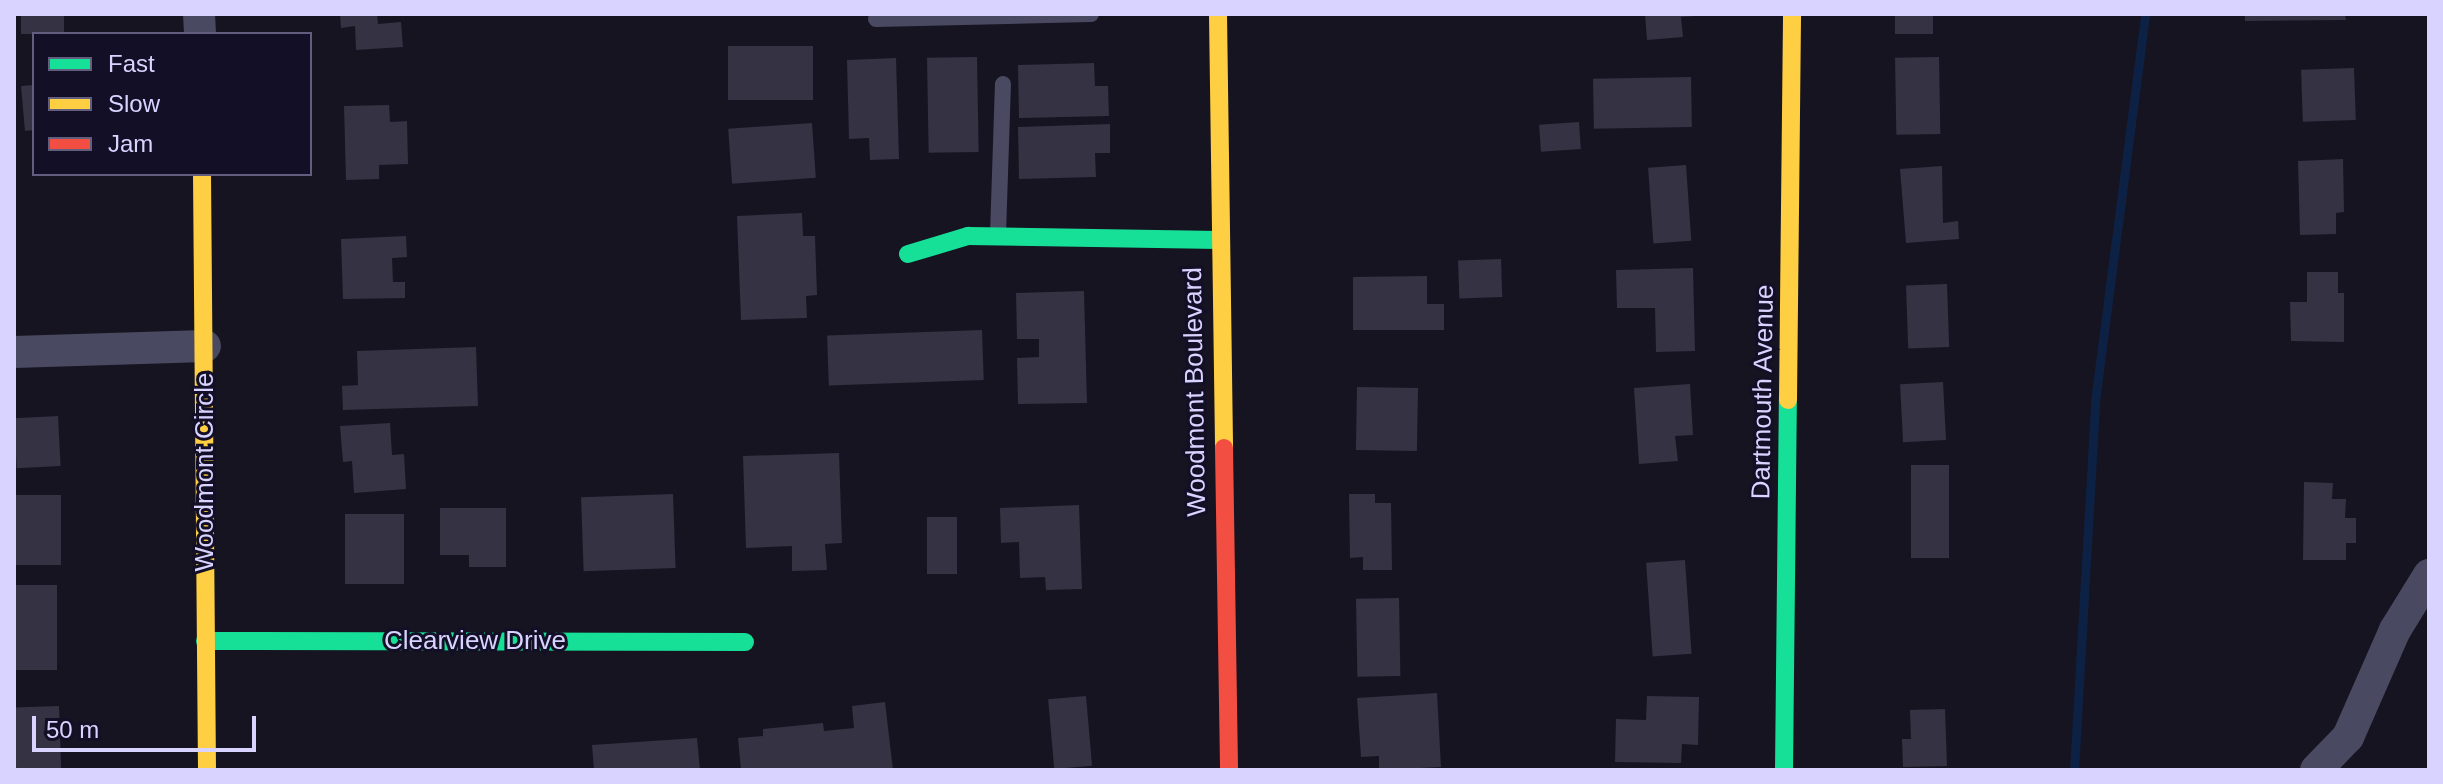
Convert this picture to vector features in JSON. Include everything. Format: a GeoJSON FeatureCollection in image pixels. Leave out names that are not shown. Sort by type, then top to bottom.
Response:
{"type":"FeatureCollection","features":[{"type":"Feature","properties":{"kind":"street","name":"Woodmont Boulevard"},"geometry":{"type":"LineString","coordinates":[[1218,14],[1229,770]]}},
{"type":"Feature","properties":{"kind":"street","name":"Dartmouth Avenue"},"geometry":{"type":"LineString","coordinates":[[1784,770],[1792,14]]}},
{"type":"Feature","properties":{"kind":"street","name":"Woodmont Circle"},"geometry":{"type":"LineString","coordinates":[[202,176],[207,770]]}},
{"type":"Feature","properties":{"kind":"street"},"geometry":{"type":"LineString","coordinates":[[908,254],[968,236],[1219,240]]}},
{"type":"Feature","properties":{"kind":"street"},"geometry":{"type":"LineString","coordinates":[[14,352],[205,346]]}},
{"type":"Feature","properties":{"kind":"street"},"geometry":{"type":"LineString","coordinates":[[2316,770],[2348,737],[2395,630],[2429,575]]}},
{"type":"Feature","properties":{"kind":"street","name":"Clearview Drive"},"geometry":{"type":"LineString","coordinates":[[205,641],[745,642]]}},
{"type":"Feature","properties":{"kind":"lane"},"geometry":{"type":"LineString","coordinates":[[876,19],[1091,14]]}},
{"type":"Feature","properties":{"kind":"lane"},"geometry":{"type":"LineString","coordinates":[[998,237],[1003,84]]}},
{"type":"Feature","properties":{"kind":"building"},"geometry":{"type":"Polygon","coordinates":[[[21,14],[64,14],[64,32],[21,34],[21,14]]]}},
{"type":"Feature","properties":{"kind":"building"},"geometry":{"type":"Polygon","coordinates":[[[340,14],[377,14],[378,24],[401,22],[403,47],[356,50],[355,26],[341,28],[340,14]]]}},
{"type":"Feature","properties":{"kind":"building"},"geometry":{"type":"Polygon","coordinates":[[[1645,14],[1695,16],[1681,17],[1683,37],[1647,40],[1645,14]]]}},
{"type":"Feature","properties":{"kind":"building"},"geometry":{"type":"Polygon","coordinates":[[[1895,14],[1933,14],[1933,34],[1895,34],[1895,14]]]}},
{"type":"Feature","properties":{"kind":"building"},"geometry":{"type":"Polygon","coordinates":[[[2245,14],[2345,14],[2346,20],[2245,21],[2245,14]]]}},
{"type":"Feature","properties":{"kind":"building"},"geometry":{"type":"Polygon","coordinates":[[[728,46],[813,46],[813,100],[728,100],[728,46]]]}},
{"type":"Feature","properties":{"kind":"building"},"geometry":{"type":"Polygon","coordinates":[[[977,57],[979,152],[929,153],[927,58],[977,57]]]}},
{"type":"Feature","properties":{"kind":"building"},"geometry":{"type":"Polygon","coordinates":[[[1939,57],[1940,134],[1896,135],[1895,58],[1939,57]]]}},
{"type":"Feature","properties":{"kind":"building"},"geometry":{"type":"Polygon","coordinates":[[[896,58],[899,159],[870,160],[869,138],[849,139],[847,60],[896,58]]]}},
{"type":"Feature","properties":{"kind":"building"},"geometry":{"type":"Polygon","coordinates":[[[1094,63],[1095,86],[1108,86],[1109,116],[1019,118],[1018,65],[1094,63]]]}},
{"type":"Feature","properties":{"kind":"building"},"geometry":{"type":"Polygon","coordinates":[[[2354,68],[2356,120],[2303,122],[2301,70],[2354,68]]]}},
{"type":"Feature","properties":{"kind":"building"},"geometry":{"type":"Polygon","coordinates":[[[1691,77],[1692,127],[1594,129],[1593,79],[1691,77]]]}},
{"type":"Feature","properties":{"kind":"building"},"geometry":{"type":"Polygon","coordinates":[[[32,85],[32,130],[25,131],[21,86],[32,85]]]}},
{"type":"Feature","properties":{"kind":"building"},"geometry":{"type":"Polygon","coordinates":[[[389,105],[390,122],[407,121],[408,164],[379,165],[379,179],[346,180],[344,106],[389,105]]]}},
{"type":"Feature","properties":{"kind":"building"},"geometry":{"type":"Polygon","coordinates":[[[1579,122],[1581,149],[1541,152],[1539,125],[1579,122]]]}},
{"type":"Feature","properties":{"kind":"building"},"geometry":{"type":"Polygon","coordinates":[[[812,123],[816,178],[732,184],[728,129],[812,123]]]}},
{"type":"Feature","properties":{"kind":"building"},"geometry":{"type":"Polygon","coordinates":[[[1110,124],[1110,153],[1095,153],[1096,177],[1019,179],[1018,127],[1110,124]]]}},
{"type":"Feature","properties":{"kind":"building"},"geometry":{"type":"Polygon","coordinates":[[[2343,159],[2344,212],[2336,213],[2336,234],[2300,235],[2298,161],[2343,159]]]}},
{"type":"Feature","properties":{"kind":"building"},"geometry":{"type":"Polygon","coordinates":[[[1686,165],[1691,241],[1653,243],[1648,168],[1686,165]]]}},
{"type":"Feature","properties":{"kind":"building"},"geometry":{"type":"Polygon","coordinates":[[[1942,166],[1943,223],[1958,221],[1959,239],[1906,243],[1900,169],[1942,166]]]}},
{"type":"Feature","properties":{"kind":"building"},"geometry":{"type":"Polygon","coordinates":[[[802,213],[803,236],[815,236],[817,295],[806,296],[807,318],[741,320],[737,216],[802,213]]]}},
{"type":"Feature","properties":{"kind":"building"},"geometry":{"type":"Polygon","coordinates":[[[406,236],[407,257],[392,258],[393,282],[405,282],[405,298],[343,299],[341,239],[406,236]]]}},
{"type":"Feature","properties":{"kind":"building"},"geometry":{"type":"Polygon","coordinates":[[[1501,259],[1502,297],[1459,298],[1458,261],[1501,259]]]}},
{"type":"Feature","properties":{"kind":"building"},"geometry":{"type":"Polygon","coordinates":[[[1693,268],[1695,351],[1656,352],[1655,308],[1617,308],[1616,270],[1693,268]]]}},
{"type":"Feature","properties":{"kind":"building"},"geometry":{"type":"Polygon","coordinates":[[[2307,272],[2338,272],[2338,293],[2344,293],[2344,342],[2291,341],[2290,302],[2307,302],[2307,272]]]}},
{"type":"Feature","properties":{"kind":"building"},"geometry":{"type":"Polygon","coordinates":[[[1427,276],[1427,304],[1444,304],[1444,330],[1353,330],[1353,277],[1427,276]]]}},
{"type":"Feature","properties":{"kind":"building"},"geometry":{"type":"Polygon","coordinates":[[[1947,284],[1949,347],[1908,348],[1906,285],[1947,284]]]}},
{"type":"Feature","properties":{"kind":"building"},"geometry":{"type":"Polygon","coordinates":[[[1084,291],[1087,403],[1018,404],[1017,358],[1039,357],[1039,339],[1017,339],[1016,293],[1084,291]]]}},
{"type":"Feature","properties":{"kind":"building"},"geometry":{"type":"Polygon","coordinates":[[[982,330],[984,380],[829,385],[827,335],[982,330]]]}},
{"type":"Feature","properties":{"kind":"building"},"geometry":{"type":"Polygon","coordinates":[[[476,347],[478,406],[343,410],[342,386],[358,385],[357,351],[476,347]]]}},
{"type":"Feature","properties":{"kind":"building"},"geometry":{"type":"Polygon","coordinates":[[[1943,382],[1946,440],[1903,442],[1900,384],[1943,382]]]}},
{"type":"Feature","properties":{"kind":"building"},"geometry":{"type":"Polygon","coordinates":[[[1690,384],[1693,435],[1675,436],[1678,461],[1639,464],[1634,388],[1690,384]]]}},
{"type":"Feature","properties":{"kind":"building"},"geometry":{"type":"Polygon","coordinates":[[[1357,387],[1418,388],[1417,451],[1356,450],[1357,387]]]}},
{"type":"Feature","properties":{"kind":"building"},"geometry":{"type":"Polygon","coordinates":[[[58,416],[61,466],[17,468],[14,418],[58,416]]]}},
{"type":"Feature","properties":{"kind":"building"},"geometry":{"type":"Polygon","coordinates":[[[390,423],[392,455],[404,454],[406,489],[354,493],[352,461],[343,462],[340,426],[390,423]]]}},
{"type":"Feature","properties":{"kind":"building"},"geometry":{"type":"Polygon","coordinates":[[[839,453],[842,543],[825,544],[827,570],[792,571],[792,546],[746,548],[743,456],[839,453]]]}},
{"type":"Feature","properties":{"kind":"building"},"geometry":{"type":"Polygon","coordinates":[[[1911,465],[1949,465],[1949,558],[1911,558],[1911,465]]]}},
{"type":"Feature","properties":{"kind":"building"},"geometry":{"type":"Polygon","coordinates":[[[2304,482],[2333,483],[2332,499],[2346,499],[2345,518],[2356,518],[2356,543],[2346,543],[2346,560],[2303,560],[2304,482]]]}},
{"type":"Feature","properties":{"kind":"building"},"geometry":{"type":"Polygon","coordinates":[[[673,494],[676,568],[584,571],[581,497],[673,494]]]}},
{"type":"Feature","properties":{"kind":"building"},"geometry":{"type":"Polygon","coordinates":[[[1349,494],[1375,494],[1375,503],[1391,503],[1392,570],[1363,570],[1363,557],[1350,558],[1349,494]]]}},
{"type":"Feature","properties":{"kind":"building"},"geometry":{"type":"Polygon","coordinates":[[[14,495],[61,495],[61,565],[14,565],[14,495]]]}},
{"type":"Feature","properties":{"kind":"building"},"geometry":{"type":"Polygon","coordinates":[[[1079,505],[1082,589],[1046,590],[1045,577],[1020,578],[1019,542],[1001,543],[1000,508],[1079,505]]]}},
{"type":"Feature","properties":{"kind":"building"},"geometry":{"type":"Polygon","coordinates":[[[440,508],[506,508],[506,567],[469,567],[469,555],[440,555],[440,508]]]}},
{"type":"Feature","properties":{"kind":"building"},"geometry":{"type":"Polygon","coordinates":[[[345,514],[404,514],[404,584],[345,584],[345,514]]]}},
{"type":"Feature","properties":{"kind":"building"},"geometry":{"type":"Polygon","coordinates":[[[927,517],[957,517],[957,574],[927,574],[927,517]]]}},
{"type":"Feature","properties":{"kind":"building"},"geometry":{"type":"Polygon","coordinates":[[[1685,560],[1692,654],[1653,656],[1646,563],[1685,560]]]}},
{"type":"Feature","properties":{"kind":"building"},"geometry":{"type":"Polygon","coordinates":[[[14,585],[57,585],[57,670],[14,670],[14,585]]]}},
{"type":"Feature","properties":{"kind":"building"},"geometry":{"type":"Polygon","coordinates":[[[1399,598],[1400,676],[1357,677],[1356,599],[1399,598]]]}},
{"type":"Feature","properties":{"kind":"building"},"geometry":{"type":"Polygon","coordinates":[[[1437,693],[1441,767],[1379,770],[1379,756],[1361,757],[1357,698],[1437,693]]]}},
{"type":"Feature","properties":{"kind":"building"},"geometry":{"type":"Polygon","coordinates":[[[1086,696],[1092,766],[1054,769],[1048,699],[1086,696]]]}},
{"type":"Feature","properties":{"kind":"building"},"geometry":{"type":"Polygon","coordinates":[[[1647,696],[1699,697],[1698,745],[1682,744],[1681,763],[1615,762],[1616,719],[1646,720],[1647,696]]]}},
{"type":"Feature","properties":{"kind":"building"},"geometry":{"type":"Polygon","coordinates":[[[885,702],[893,770],[741,770],[738,738],[763,736],[763,729],[823,723],[824,731],[854,728],[852,706],[885,702]]]}},
{"type":"Feature","properties":{"kind":"building"},"geometry":{"type":"Polygon","coordinates":[[[59,706],[61,770],[16,770],[14,708],[59,706]]]}},
{"type":"Feature","properties":{"kind":"building"},"geometry":{"type":"Polygon","coordinates":[[[1945,709],[1947,766],[1903,767],[1902,739],[1911,739],[1910,710],[1945,709]]]}},
{"type":"Feature","properties":{"kind":"building"},"geometry":{"type":"Polygon","coordinates":[[[697,738],[700,770],[594,770],[592,745],[697,738]]]}},
{"type":"Feature","properties":{"kind":"waterway"},"geometry":{"type":"LineString","coordinates":[[2074,770],[2095,401],[2145,14]]}},
{"type":"Feature","properties":{"kind":"traffic: fast"},"geometry":{"type":"LineString","coordinates":[[908,254],[968,236],[1219,240]]}},
{"type":"Feature","properties":{"kind":"traffic: fast"},"geometry":{"type":"LineString","coordinates":[[1784,770],[1788,400]]}},
{"type":"Feature","properties":{"kind":"traffic: fast"},"geometry":{"type":"LineString","coordinates":[[205,641],[745,642]]}},
{"type":"Feature","properties":{"kind":"traffic: slow"},"geometry":{"type":"LineString","coordinates":[[1218,14],[1224,448]]}},
{"type":"Feature","properties":{"kind":"traffic: slow"},"geometry":{"type":"LineString","coordinates":[[1788,400],[1792,14]]}},
{"type":"Feature","properties":{"kind":"traffic: slow"},"geometry":{"type":"LineString","coordinates":[[202,176],[207,770]]}},
{"type":"Feature","properties":{"kind":"traffic: jam"},"geometry":{"type":"LineString","coordinates":[[1224,448],[1229,770]]}}]}
